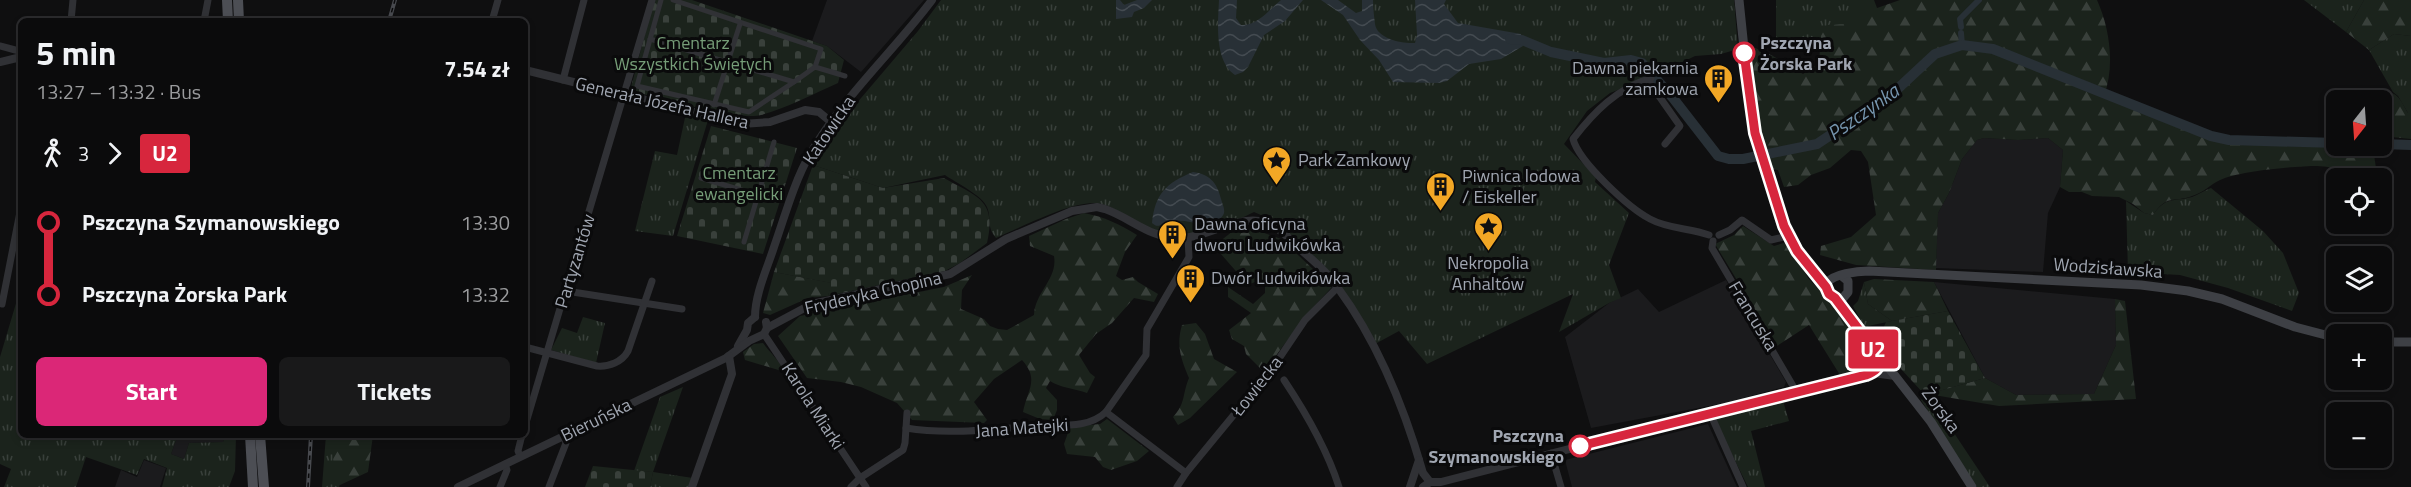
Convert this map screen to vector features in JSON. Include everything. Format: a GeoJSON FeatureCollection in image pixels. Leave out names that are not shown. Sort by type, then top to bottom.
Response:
{"type":"FeatureCollection","features":[{"type":"Feature","properties":{"kind":"main road"},"geometry":{"type":"LineString","coordinates":[[227,0],[228,18]]}},
{"type":"Feature","properties":{"kind":"main road"},"geometry":{"type":"LineString","coordinates":[[238,0],[239,18]]}},
{"type":"Feature","properties":{"kind":"main road"},"geometry":{"type":"LineString","coordinates":[[1739,0],[1751,116],[1763,163],[1788,236],[1811,268],[1828,284],[1829,294],[1835,298],[1846,296],[1849,285],[1856,277],[1869,271]]}},
{"type":"Feature","properties":{"kind":"main road","name":"Wodzisławska"},"geometry":{"type":"LineString","coordinates":[[1842,276],[1859,271],[1869,271],[2142,285],[2188,291],[2222,299],[2295,327],[2326,335]]}},
{"type":"Feature","properties":{"kind":"main road"},"geometry":{"type":"LineString","coordinates":[[1828,284],[1835,276],[1842,276],[1849,285]]}},
{"type":"Feature","properties":{"kind":"main road","name":"Żorska"},"geometry":{"type":"LineString","coordinates":[[1846,296],[1857,328]]}},
{"type":"Feature","properties":{"kind":"main road","name":"Żorska"},"geometry":{"type":"LineString","coordinates":[[1835,298],[1932,422],[1972,487]]}},
{"type":"Feature","properties":{"kind":"main road"},"geometry":{"type":"LineString","coordinates":[[2392,342],[2411,342]]}},
{"type":"Feature","properties":{"kind":"main road"},"geometry":{"type":"LineString","coordinates":[[250,438],[253,487]]}},
{"type":"Feature","properties":{"kind":"main road"},"geometry":{"type":"LineString","coordinates":[[260,438],[264,487]]}},
{"type":"Feature","properties":{"kind":"street"},"geometry":{"type":"LineString","coordinates":[[71,18],[73,0]]}},
{"type":"Feature","properties":{"kind":"street"},"geometry":{"type":"LineString","coordinates":[[205,18],[208,0]]}},
{"type":"Feature","properties":{"kind":"street"},"geometry":{"type":"LineString","coordinates":[[493,18],[498,0]]}},
{"type":"Feature","properties":{"kind":"street"},"geometry":{"type":"LineString","coordinates":[[563,80],[584,0]]}},
{"type":"Feature","properties":{"kind":"street","name":"Partyzantów"},"geometry":{"type":"LineString","coordinates":[[528,416],[652,0]]}},
{"type":"Feature","properties":{"kind":"street"},"geometry":{"type":"LineString","coordinates":[[661,0],[637,86],[749,112],[815,67],[820,49],[673,0]]}},
{"type":"Feature","properties":{"kind":"street","name":"Katowicka"},"geometry":{"type":"LineString","coordinates":[[755,317],[756,302],[796,185],[810,155],[831,122],[932,0]]}},
{"type":"Feature","properties":{"kind":"street"},"geometry":{"type":"LineString","coordinates":[[714,105],[740,24]]}},
{"type":"Feature","properties":{"kind":"street"},"geometry":{"type":"LineString","coordinates":[[650,39],[794,82]]}},
{"type":"Feature","properties":{"kind":"street"},"geometry":{"type":"LineString","coordinates":[[0,46],[18,51]]}},
{"type":"Feature","properties":{"kind":"street"},"geometry":{"type":"LineString","coordinates":[[0,62],[18,57]]}},
{"type":"Feature","properties":{"kind":"street"},"geometry":{"type":"LineString","coordinates":[[815,67],[845,76]]}},
{"type":"Feature","properties":{"kind":"street","name":"Generała Józefa Hallera"},"geometry":{"type":"LineString","coordinates":[[528,71],[742,124],[770,122],[805,110],[819,112],[831,122]]}},
{"type":"Feature","properties":{"kind":"street"},"geometry":{"type":"LineString","coordinates":[[1665,144],[1680,126],[1649,78],[1611,98],[1592,115],[1573,139],[1576,149],[1612,190],[1651,220],[1711,238],[1714,231],[1719,235],[1730,230],[1742,220],[1772,240],[1788,236]]}},
{"type":"Feature","properties":{"kind":"street"},"geometry":{"type":"LineString","coordinates":[[744,242],[774,142]]}},
{"type":"Feature","properties":{"kind":"street"},"geometry":{"type":"LineString","coordinates":[[701,178],[773,198]]}},
{"type":"Feature","properties":{"kind":"street","name":"Fryderyka Chopina"},"geometry":{"type":"LineString","coordinates":[[763,330],[812,304],[950,274],[999,242],[1072,211],[1097,207],[1105,209],[1154,234],[1169,238],[1188,238],[1239,223],[1259,220],[1269,224],[1293,242],[1338,287],[1351,307],[1395,391],[1427,485]]}},
{"type":"Feature","properties":{"kind":"street"},"geometry":{"type":"LineString","coordinates":[[2,304],[18,222]]}},
{"type":"Feature","properties":{"kind":"street"},"geometry":{"type":"LineString","coordinates":[[1186,473],[1106,412],[1146,355],[1147,329],[1189,256],[1188,238]]}},
{"type":"Feature","properties":{"kind":"street","name":"Francuska"},"geometry":{"type":"LineString","coordinates":[[1711,238],[1712,248],[1796,391]]}},
{"type":"Feature","properties":{"kind":"street"},"geometry":{"type":"LineString","coordinates":[[528,348],[597,366],[607,366],[622,359],[628,351],[652,281]]}},
{"type":"Feature","properties":{"kind":"street","name":"Łowiecka"},"geometry":{"type":"LineString","coordinates":[[1177,487],[1274,366],[1305,320],[1338,287]]}},
{"type":"Feature","properties":{"kind":"street"},"geometry":{"type":"LineString","coordinates":[[566,291],[682,309]]}},
{"type":"Feature","properties":{"kind":"street"},"geometry":{"type":"LineString","coordinates":[[692,487],[732,374],[731,354],[747,330],[749,320],[755,317],[761,318],[763,330],[747,330]]}},
{"type":"Feature","properties":{"kind":"street","name":"Bieruńska"},"geometry":{"type":"LineString","coordinates":[[458,487],[731,354],[763,330]]}},
{"type":"Feature","properties":{"kind":"street","name":"Karola Miarki"},"geometry":{"type":"LineString","coordinates":[[763,330],[866,487]]}},
{"type":"Feature","properties":{"kind":"street"},"geometry":{"type":"LineString","coordinates":[[1873,373],[1879,367],[1881,359]]}},
{"type":"Feature","properties":{"kind":"street"},"geometry":{"type":"LineString","coordinates":[[1427,485],[1873,373],[1896,376]]}},
{"type":"Feature","properties":{"kind":"street"},"geometry":{"type":"LineString","coordinates":[[1284,380],[1300,404],[1326,455],[1339,487]]}},
{"type":"Feature","properties":{"kind":"street","name":"Jana Matejki"},"geometry":{"type":"LineString","coordinates":[[906,428],[978,431],[1038,426],[1060,427],[1085,422],[1106,412]]}},
{"type":"Feature","properties":{"kind":"street"},"geometry":{"type":"LineString","coordinates":[[851,487],[860,478],[903,450],[907,413]]}},
{"type":"Feature","properties":{"kind":"street"},"geometry":{"type":"LineString","coordinates":[[1710,413],[1743,487]]}},
{"type":"Feature","properties":{"kind":"street"},"geometry":{"type":"LineString","coordinates":[[549,487],[566,443],[564,436]]}},
{"type":"Feature","properties":{"kind":"street"},"geometry":{"type":"LineString","coordinates":[[520,456],[518,451],[521,438]]}},
{"type":"Feature","properties":{"kind":"street"},"geometry":{"type":"LineString","coordinates":[[1551,453],[1561,487]]}},
{"type":"Feature","properties":{"kind":"street"},"geometry":{"type":"LineString","coordinates":[[1410,487],[1419,459]]}},
{"type":"Feature","properties":{"kind":"street"},"geometry":{"type":"LineString","coordinates":[[500,487],[507,470],[505,464]]}},
{"type":"Feature","properties":{"kind":"shaded area"},"geometry":{"type":"Polygon","coordinates":[[[827,0],[924,0],[861,72],[827,46],[812,41],[827,0]]]}},
{"type":"Feature","properties":{"kind":"shaded area"},"geometry":{"type":"Polygon","coordinates":[[[1984,138],[2018,140],[2048,138],[2063,150],[2060,187],[2048,213],[2043,272],[1936,268],[1938,213],[1949,193],[1962,159],[1977,140],[1984,138]]]}},
{"type":"Feature","properties":{"kind":"shaded area"},"geometry":{"type":"Polygon","coordinates":[[[1726,280],[1786,382],[1784,387],[1725,403],[1591,428],[1565,337],[1609,303],[1638,289],[1659,312],[1726,280]]]}},
{"type":"Feature","properties":{"kind":"shaded area"},"geometry":{"type":"Polygon","coordinates":[[[1934,282],[2115,299],[2116,345],[2094,394],[2016,395],[1985,378],[1934,282]]]}},
{"type":"Feature","properties":{"kind":"shaded area"},"geometry":{"type":"Polygon","coordinates":[[[1708,424],[1737,487],[1572,487],[1565,460],[1708,424]]]}},
{"type":"Feature","properties":{"kind":"shaded area"},"geometry":{"type":"Polygon","coordinates":[[[177,438],[225,438],[223,442],[189,443],[184,459],[171,454],[177,438]]]}},
{"type":"Feature","properties":{"kind":"shaded area"},"geometry":{"type":"Polygon","coordinates":[[[144,460],[166,468],[160,487],[115,487],[121,470],[137,477],[144,460]]]}},
{"type":"Feature","properties":{"kind":"green space","name":"Cmentarz Wszystkich Świętych"},"geometry":{"type":"Polygon","coordinates":[[[654,0],[692,0],[827,46],[844,60],[838,83],[780,109],[749,116],[716,112],[630,91],[654,0]]]}},
{"type":"Feature","properties":{"kind":"green space","name":"Park Zamkowy"},"geometry":{"type":"Polygon","coordinates":[[[941,0],[1734,0],[1738,49],[1721,54],[1695,56],[1647,79],[1610,93],[1587,111],[1564,144],[1596,177],[1595,182],[1629,213],[1609,265],[1621,298],[1559,332],[1573,294],[1427,364],[1399,331],[1375,344],[1337,280],[1277,222],[1254,212],[1199,233],[1176,235],[1155,230],[1106,205],[1084,204],[1046,216],[996,238],[991,230],[987,207],[984,203],[975,194],[945,175],[883,188],[813,165],[839,124],[918,31],[941,0]]]}},
{"type":"Feature","properties":{"kind":"green space"},"geometry":{"type":"Polygon","coordinates":[[[1776,0],[1863,0],[1873,28],[1833,43],[1776,46],[1776,0]]]}},
{"type":"Feature","properties":{"kind":"green space"},"geometry":{"type":"Polygon","coordinates":[[[1860,0],[1874,0],[1877,8],[1900,0],[2097,0],[2110,48],[2109,72],[2104,96],[2218,142],[2326,145],[2326,156],[2374,156],[2376,168],[2317,166],[2282,168],[2229,177],[2196,195],[2162,204],[2153,215],[2144,213],[2119,197],[2092,196],[2082,192],[2069,192],[2060,187],[2063,150],[2048,138],[2018,140],[1984,138],[1977,140],[1962,159],[1949,193],[1938,213],[1936,270],[1856,265],[1820,255],[1821,246],[1851,237],[1876,215],[1868,162],[1861,151],[1851,150],[1830,168],[1811,175],[1798,185],[1784,187],[1778,170],[1772,169],[1761,145],[1751,46],[1803,74],[1819,63],[1821,36],[1827,25],[1852,22],[1857,20],[1863,12],[1860,0]]]}},
{"type":"Feature","properties":{"kind":"green space"},"geometry":{"type":"Polygon","coordinates":[[[2304,0],[2364,0],[2346,32],[2304,0]]]}},
{"type":"Feature","properties":{"kind":"green space"},"geometry":{"type":"Polygon","coordinates":[[[2364,0],[2411,0],[2411,36],[2394,34],[2369,50],[2346,32],[2364,0]]]}},
{"type":"Feature","properties":{"kind":"green space"},"geometry":{"type":"Polygon","coordinates":[[[2394,34],[2411,36],[2411,113],[2408,113],[2393,92],[2369,50],[2394,34]]]}},
{"type":"Feature","properties":{"kind":"green space"},"geometry":{"type":"Polygon","coordinates":[[[2392,94],[2402,102],[2408,113],[2411,113],[2411,139],[2392,137],[2392,94]]]}},
{"type":"Feature","properties":{"kind":"green space"},"geometry":{"type":"Polygon","coordinates":[[[686,113],[708,120],[673,236],[635,231],[655,151],[677,155],[686,113]]]}},
{"type":"Feature","properties":{"kind":"green space","name":"Cmentarz ewangelicki"},"geometry":{"type":"Polygon","coordinates":[[[711,126],[797,148],[763,254],[677,236],[711,126]]]}},
{"type":"Feature","properties":{"kind":"green space"},"geometry":{"type":"Polygon","coordinates":[[[813,165],[883,188],[944,178],[982,201],[989,217],[987,243],[945,271],[828,296],[831,283],[774,272],[813,165]]]}},
{"type":"Feature","properties":{"kind":"green space"},"geometry":{"type":"Polygon","coordinates":[[[2211,188],[2263,231],[2283,253],[2299,293],[2292,311],[2228,288],[2180,275],[2128,272],[2126,201],[2144,213],[2153,215],[2166,202],[2192,197],[2211,188]]]}},
{"type":"Feature","properties":{"kind":"green space"},"geometry":{"type":"Polygon","coordinates":[[[1084,213],[1112,221],[1137,235],[1125,252],[1116,276],[1122,280],[1133,277],[1158,294],[1154,302],[1134,298],[1112,323],[1096,334],[1079,355],[1095,377],[1087,393],[1050,381],[1046,388],[1057,400],[1057,410],[1053,420],[1040,419],[1023,412],[1031,379],[1022,360],[994,379],[974,402],[987,420],[984,423],[912,420],[897,403],[861,387],[807,378],[778,336],[800,316],[944,287],[972,275],[962,290],[961,309],[984,319],[990,326],[1007,330],[1034,315],[1038,299],[1053,272],[1054,256],[1030,246],[1029,236],[1084,213]]]}},
{"type":"Feature","properties":{"kind":"green space"},"geometry":{"type":"Polygon","coordinates":[[[1743,226],[1774,246],[1787,242],[1808,278],[1833,305],[1873,358],[1872,365],[1867,369],[1840,375],[1809,325],[1777,346],[1715,244],[1734,235],[1743,226]]]}},
{"type":"Feature","properties":{"kind":"green space"},"geometry":{"type":"Polygon","coordinates":[[[1250,228],[1281,239],[1332,287],[1305,316],[1264,372],[1246,354],[1244,346],[1232,339],[1229,330],[1251,313],[1228,297],[1228,287],[1253,304],[1265,293],[1265,287],[1257,281],[1248,285],[1214,246],[1233,231],[1250,228]]]}},
{"type":"Feature","properties":{"kind":"green space"},"geometry":{"type":"Polygon","coordinates":[[[774,272],[832,283],[828,296],[808,298],[770,315],[763,313],[774,272]]]}},
{"type":"Feature","properties":{"kind":"green space"},"geometry":{"type":"Polygon","coordinates":[[[1874,279],[1934,282],[1948,311],[1892,321],[1868,304],[1864,282],[1874,279]]]}},
{"type":"Feature","properties":{"kind":"green space"},"geometry":{"type":"Polygon","coordinates":[[[1864,282],[1868,304],[1892,321],[1868,326],[1870,332],[1866,330],[1853,306],[1858,301],[1864,282]]]}},
{"type":"Feature","properties":{"kind":"green space"},"geometry":{"type":"Polygon","coordinates":[[[18,297],[18,438],[177,438],[171,454],[184,459],[189,443],[223,442],[225,438],[236,438],[235,471],[229,487],[162,487],[167,468],[144,459],[137,475],[86,457],[76,487],[4,487],[11,469],[0,464],[0,357],[18,297]]]}},
{"type":"Feature","properties":{"kind":"green space"},"geometry":{"type":"Polygon","coordinates":[[[2115,299],[2125,301],[2136,399],[1999,406],[1928,394],[1985,378],[2016,395],[2094,394],[2116,345],[2115,299]]]}},
{"type":"Feature","properties":{"kind":"green space"},"geometry":{"type":"Polygon","coordinates":[[[1948,311],[1985,378],[1925,395],[1877,343],[1886,322],[1948,311]]]}},
{"type":"Feature","properties":{"kind":"green space"},"geometry":{"type":"Polygon","coordinates":[[[583,317],[605,323],[596,363],[551,350],[562,328],[577,333],[583,317]]]}},
{"type":"Feature","properties":{"kind":"green space"},"geometry":{"type":"Polygon","coordinates":[[[1196,323],[1205,334],[1214,359],[1237,372],[1190,418],[1178,425],[1173,417],[1182,403],[1189,378],[1180,352],[1180,332],[1182,325],[1196,323]]]}},
{"type":"Feature","properties":{"kind":"green space"},"geometry":{"type":"Polygon","coordinates":[[[763,343],[785,372],[745,360],[743,352],[754,344],[763,343]]]}},
{"type":"Feature","properties":{"kind":"green space"},"geometry":{"type":"Polygon","coordinates":[[[683,387],[653,472],[634,471],[660,397],[683,387]]]}},
{"type":"Feature","properties":{"kind":"green space"},"geometry":{"type":"Polygon","coordinates":[[[1928,394],[1990,487],[1977,487],[1921,400],[1928,394]]]}},
{"type":"Feature","properties":{"kind":"green space"},"geometry":{"type":"Polygon","coordinates":[[[1783,401],[1789,421],[1751,431],[1765,487],[1748,487],[1718,426],[1716,417],[1783,401]]]}},
{"type":"Feature","properties":{"kind":"green space"},"geometry":{"type":"Polygon","coordinates":[[[1107,419],[1149,451],[1137,461],[1111,470],[1103,467],[1095,457],[1067,454],[1064,444],[1070,427],[1100,424],[1107,419]]]}},
{"type":"Feature","properties":{"kind":"green space"},"geometry":{"type":"Polygon","coordinates":[[[326,438],[356,438],[339,487],[322,487],[326,438]]]}},
{"type":"Feature","properties":{"kind":"green space"},"geometry":{"type":"Polygon","coordinates":[[[331,438],[373,438],[368,472],[340,485],[334,468],[331,438]]]}},
{"type":"Feature","properties":{"kind":"green space"},"geometry":{"type":"Polygon","coordinates":[[[593,466],[653,472],[650,487],[585,487],[593,466]]]}},
{"type":"Feature","properties":{"kind":"green space"},"geometry":{"type":"Polygon","coordinates":[[[653,472],[693,478],[690,487],[650,487],[653,472]]]}},
{"type":"Feature","properties":{"kind":"water"},"geometry":{"type":"Polygon","coordinates":[[[1116,0],[1120,0],[1124,5],[1137,0],[1152,0],[1144,8],[1134,12],[1132,17],[1116,19],[1116,0]]]}},
{"type":"Feature","properties":{"kind":"water"},"geometry":{"type":"Polygon","coordinates":[[[1219,0],[1237,0],[1236,18],[1241,25],[1247,25],[1258,20],[1281,0],[1303,0],[1285,21],[1264,35],[1248,67],[1235,75],[1228,69],[1220,51],[1219,0]]]}},
{"type":"Feature","properties":{"kind":"water"},"geometry":{"type":"Polygon","coordinates":[[[1321,0],[1338,0],[1356,13],[1362,11],[1362,0],[1373,0],[1375,24],[1380,33],[1391,40],[1415,43],[1417,35],[1415,0],[1446,0],[1444,4],[1458,23],[1521,34],[1523,46],[1501,59],[1469,64],[1447,81],[1439,83],[1393,82],[1379,60],[1360,40],[1343,15],[1321,0]]]}},
{"type":"Feature","properties":{"kind":"water"},"geometry":{"type":"Polygon","coordinates":[[[1193,172],[1208,177],[1215,184],[1224,208],[1222,217],[1210,226],[1180,221],[1169,221],[1159,226],[1152,223],[1159,197],[1169,185],[1193,172]]]}},
{"type":"Feature","properties":{"kind":"waterway"},"geometry":{"type":"LineString","coordinates":[[1961,27],[1960,19],[1979,0]]}},
{"type":"Feature","properties":{"kind":"waterway"},"geometry":{"type":"LineString","coordinates":[[1961,33],[1962,45]]}},
{"type":"Feature","properties":{"kind":"waterway","name":"Pszczynka"},"geometry":{"type":"LineString","coordinates":[[1510,39],[1522,40],[1551,52],[1604,63],[1631,60],[1642,63],[1673,98],[1718,156],[1729,159],[1743,159],[1817,144],[1892,94],[1935,54],[1962,45],[1993,49],[2211,136],[2229,140],[2326,143]]}},
{"type":"Feature","properties":{"kind":"waterway","name":"Pszczynka"},"geometry":{"type":"LineString","coordinates":[[2392,144],[2411,145]]}},
{"type":"Feature","properties":{"kind":"railway"},"geometry":{"type":"LineString","coordinates":[[390,18],[395,0]]}},
{"type":"Feature","properties":{"kind":"railway"},"geometry":{"type":"LineString","coordinates":[[308,487],[311,438]]}},
{"type":"Feature","properties":{"kind":"bus line","name":"U2"},"geometry":{"type":"LineString","coordinates":[[1580,446],[1866,375],[1873,373],[1880,363],[1881,359],[1835,298],[1814,275],[1788,236],[1755,133],[1744,53]]}},
{"type":"Feature","properties":{"kind":"place","name":"Pszczyna Żorska Park"},"geometry":{"type":"Point","coordinates":[1744,53]}},
{"type":"Feature","properties":{"kind":"place","name":"Dawna piekarnia zamkowa"},"geometry":{"type":"Point","coordinates":[1719,104]}},
{"type":"Feature","properties":{"kind":"place","name":"Park Zamkowy"},"geometry":{"type":"Point","coordinates":[1277,186]}},
{"type":"Feature","properties":{"kind":"place","name":"Piwnica lodowa / Eiskeller"},"geometry":{"type":"Point","coordinates":[1441,212]}},
{"type":"Feature","properties":{"kind":"place","name":"Nekropolia Anhaltów"},"geometry":{"type":"Point","coordinates":[1488,252]}},
{"type":"Feature","properties":{"kind":"place","name":"Dawna oficyna dworu Ludwikówka"},"geometry":{"type":"Point","coordinates":[1173,260]}},
{"type":"Feature","properties":{"kind":"place","name":"Dwór Ludwikówka"},"geometry":{"type":"Point","coordinates":[1190,304]}},
{"type":"Feature","properties":{"kind":"place","name":"Pszczyna Szymanowskiego"},"geometry":{"type":"Point","coordinates":[1580,446]}}]}
